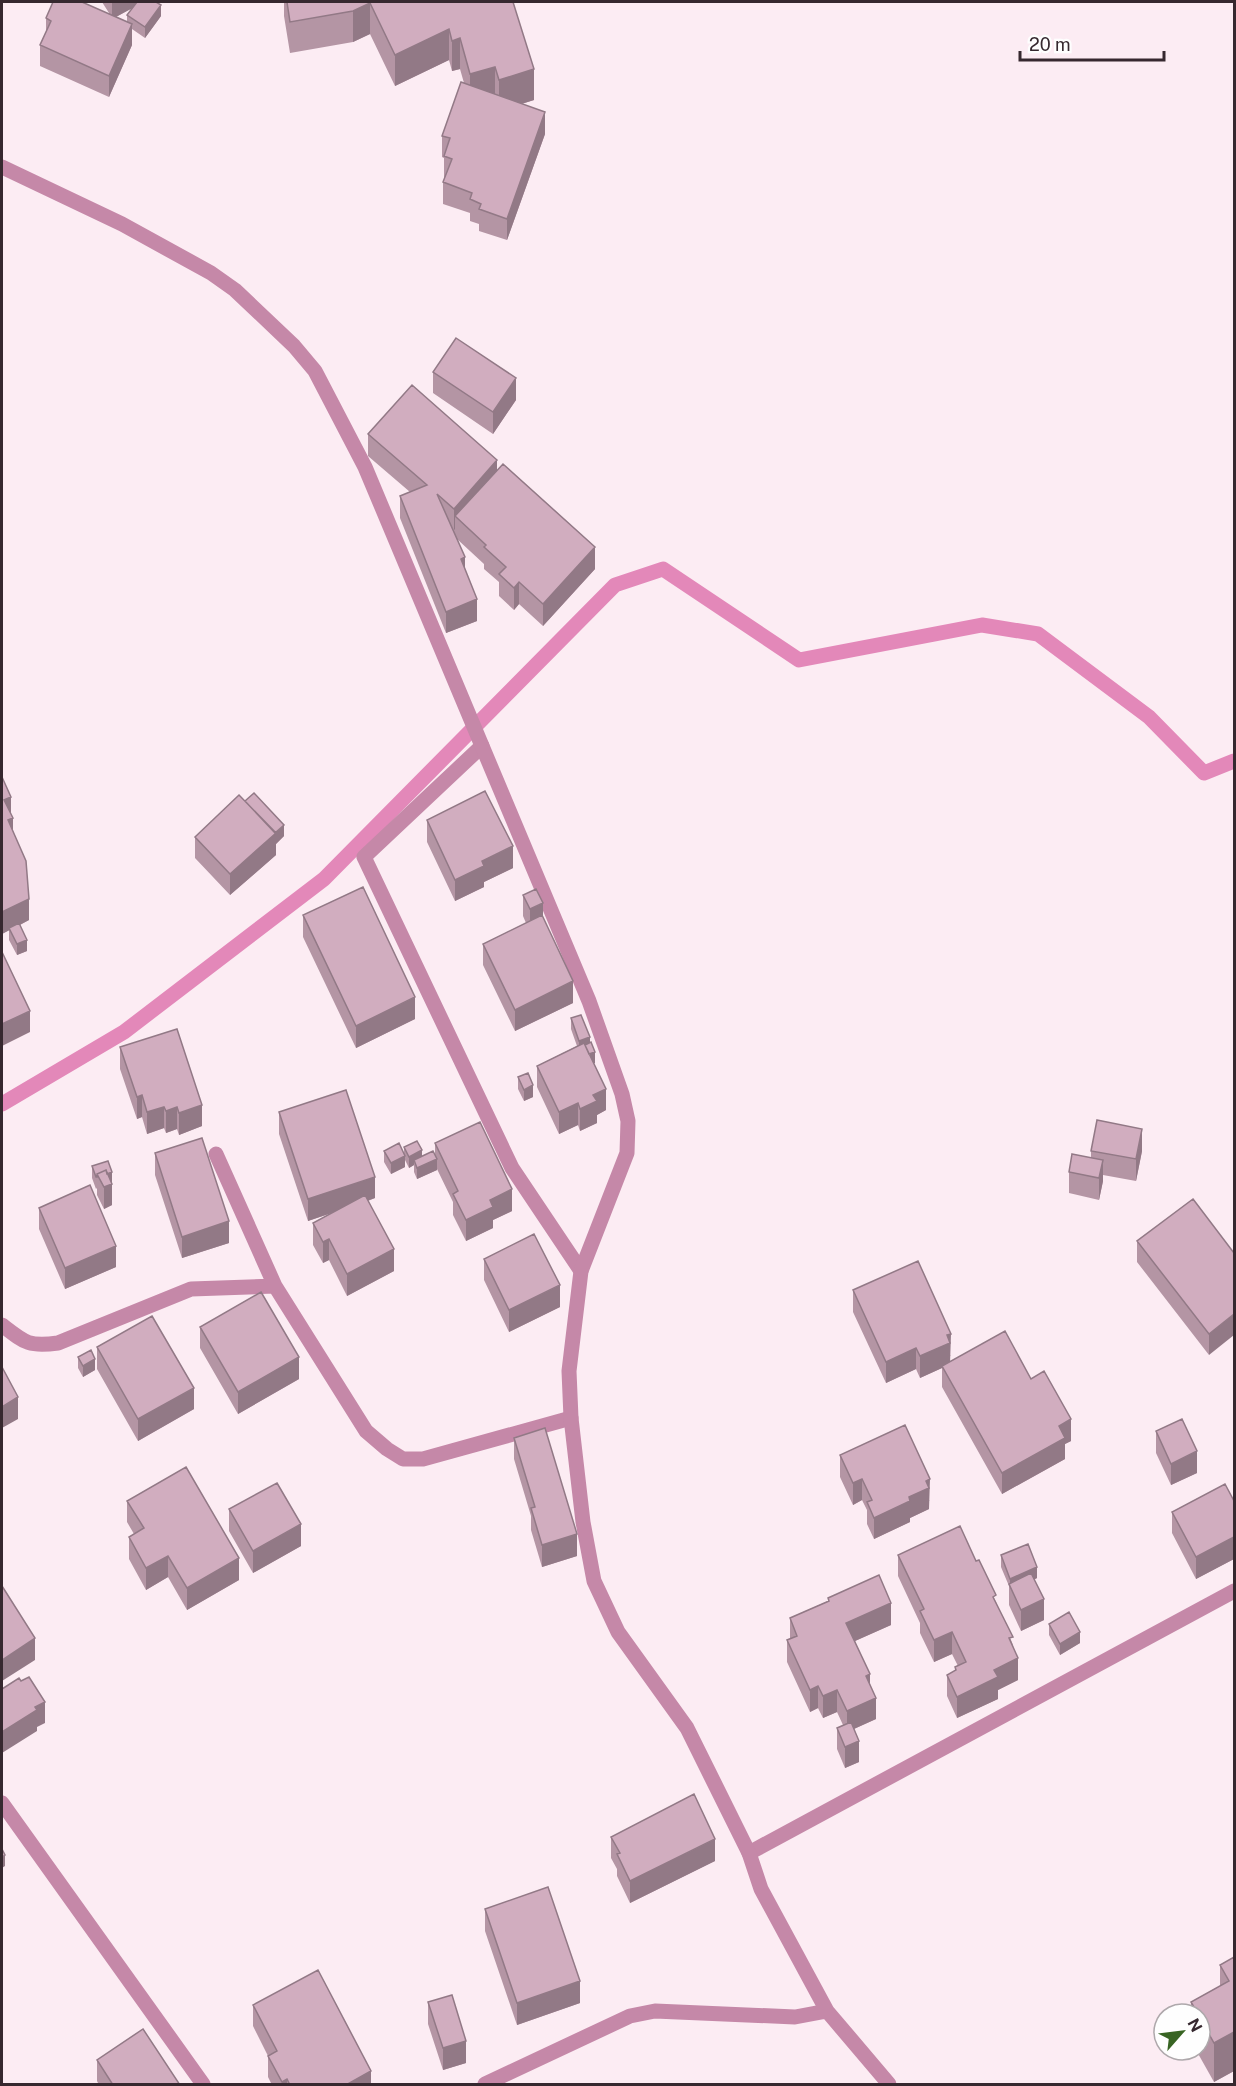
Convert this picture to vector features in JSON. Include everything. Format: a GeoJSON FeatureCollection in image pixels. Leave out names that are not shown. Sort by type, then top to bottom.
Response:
{"type":"FeatureCollection","features":[{"type":"Feature","properties":{"kind":"street"},"geometry":{"type":"LineString","coordinates":[[2,167],[122,224],[211,273],[235,290],[294,346],[315,371],[365,467],[589,1001],[622,1094],[628,1121],[627,1153],[581,1272],[569,1371],[583,1522],[594,1581],[618,1632],[687,1728],[749,1853],[761,1889],[827,2011],[889,2085]]}},
{"type":"Feature","properties":{"kind":"street"},"geometry":{"type":"LineString","coordinates":[[478,736],[364,857],[512,1168],[581,1272]]}},
{"type":"Feature","properties":{"kind":"street"},"geometry":{"type":"LineString","coordinates":[[216,1154],[274,1286],[366,1431],[387,1449],[403,1459],[423,1459],[572,1418]]}},
{"type":"Feature","properties":{"kind":"street"},"geometry":{"type":"LineString","coordinates":[[2,1325],[19,1338],[37,1346],[58,1343],[191,1289],[274,1286]]}},
{"type":"Feature","properties":{"kind":"street"},"geometry":{"type":"LineString","coordinates":[[749,1853],[1234,1591]]}},
{"type":"Feature","properties":{"kind":"street"},"geometry":{"type":"LineString","coordinates":[[2,1803],[203,2085]]}},
{"type":"Feature","properties":{"kind":"street"},"geometry":{"type":"LineString","coordinates":[[485,2085],[630,2016],[655,2011],[795,2017],[827,2011]]}},
{"type":"Feature","properties":{"kind":"building"},"geometry":{"type":"Polygon","coordinates":[[[53,2],[82,2],[132,24],[109,76],[40,45],[51,21],[46,18],[53,2]]]}},
{"type":"Feature","properties":{"kind":"building"},"geometry":{"type":"Polygon","coordinates":[[[137,2],[156,2],[161,5],[145,27],[127,15],[137,2]]]}},
{"type":"Feature","properties":{"kind":"building"},"geometry":{"type":"Polygon","coordinates":[[[287,2],[513,2],[534,69],[499,80],[495,67],[470,74],[460,38],[452,41],[449,29],[395,55],[370,3],[353,11],[290,22],[287,2]]]}},
{"type":"Feature","properties":{"kind":"building"},"geometry":{"type":"Polygon","coordinates":[[[461,82],[545,112],[507,219],[479,209],[481,204],[470,199],[472,193],[443,182],[452,159],[444,156],[450,138],[442,136],[461,82]]]}},
{"type":"Feature","properties":{"kind":"building"},"geometry":{"type":"Polygon","coordinates":[[[456,338],[516,378],[493,412],[433,372],[456,338]]]}},
{"type":"Feature","properties":{"kind":"building"},"geometry":{"type":"Polygon","coordinates":[[[412,385],[497,460],[454,509],[437,494],[465,557],[461,559],[477,599],[446,612],[400,496],[427,485],[368,434],[412,385]]]}},
{"type":"Feature","properties":{"kind":"building"},"geometry":{"type":"Polygon","coordinates":[[[503,464],[595,547],[543,604],[519,582],[514,588],[499,574],[506,567],[455,516],[503,464]]]}},
{"type":"Feature","properties":{"kind":"building"},"geometry":{"type":"Polygon","coordinates":[[[2,777],[11,797],[4,800],[13,818],[8,820],[26,861],[29,899],[2,912],[2,777]]]}},
{"type":"Feature","properties":{"kind":"building"},"geometry":{"type":"Polygon","coordinates":[[[485,791],[513,846],[482,861],[484,866],[455,880],[427,820],[485,791]]]}},
{"type":"Feature","properties":{"kind":"building"},"geometry":{"type":"Polygon","coordinates":[[[254,793],[284,825],[275,833],[245,801],[254,793]]]}},
{"type":"Feature","properties":{"kind":"building"},"geometry":{"type":"Polygon","coordinates":[[[239,795],[276,833],[230,874],[195,837],[239,795]]]}},
{"type":"Feature","properties":{"kind":"building"},"geometry":{"type":"Polygon","coordinates":[[[363,887],[415,997],[356,1026],[303,915],[363,887]]]}},
{"type":"Feature","properties":{"kind":"building"},"geometry":{"type":"Polygon","coordinates":[[[536,889],[543,903],[530,909],[523,895],[536,889]]]}},
{"type":"Feature","properties":{"kind":"building"},"geometry":{"type":"Polygon","coordinates":[[[542,915],[573,981],[515,1010],[483,944],[542,915]]]}},
{"type":"Feature","properties":{"kind":"building"},"geometry":{"type":"Polygon","coordinates":[[[19,923],[27,940],[17,944],[9,928],[19,923]]]}},
{"type":"Feature","properties":{"kind":"building"},"geometry":{"type":"Polygon","coordinates":[[[2,952],[30,1011],[2,1024],[2,952]]]}},
{"type":"Feature","properties":{"kind":"building"},"geometry":{"type":"Polygon","coordinates":[[[581,1015],[590,1037],[579,1041],[571,1018],[581,1015]]]}},
{"type":"Feature","properties":{"kind":"building"},"geometry":{"type":"Polygon","coordinates":[[[177,1029],[202,1105],[179,1113],[177,1107],[166,1111],[164,1107],[147,1112],[142,1095],[137,1097],[120,1047],[177,1029]]]}},
{"type":"Feature","properties":{"kind":"building"},"geometry":{"type":"Polygon","coordinates":[[[591,1042],[595,1052],[589,1054],[585,1045],[591,1042]]]}},
{"type":"Feature","properties":{"kind":"building"},"geometry":{"type":"Polygon","coordinates":[[[584,1043],[606,1089],[593,1095],[597,1101],[580,1109],[578,1103],[559,1112],[537,1066],[584,1043]]]}},
{"type":"Feature","properties":{"kind":"building"},"geometry":{"type":"Polygon","coordinates":[[[528,1073],[533,1085],[524,1090],[518,1077],[528,1073]]]}},
{"type":"Feature","properties":{"kind":"building"},"geometry":{"type":"Polygon","coordinates":[[[346,1090],[375,1177],[308,1199],[279,1112],[346,1090]]]}},
{"type":"Feature","properties":{"kind":"building"},"geometry":{"type":"Polygon","coordinates":[[[1097,1120],[1142,1129],[1136,1159],[1091,1151],[1097,1120]]]}},
{"type":"Feature","properties":{"kind":"building"},"geometry":{"type":"Polygon","coordinates":[[[480,1122],[512,1189],[490,1200],[493,1207],[466,1220],[453,1194],[458,1191],[435,1143],[480,1122]]]}},
{"type":"Feature","properties":{"kind":"building"},"geometry":{"type":"Polygon","coordinates":[[[202,1138],[229,1221],[182,1237],[155,1153],[202,1138]]]}},
{"type":"Feature","properties":{"kind":"building"},"geometry":{"type":"Polygon","coordinates":[[[417,1141],[422,1150],[409,1157],[404,1147],[417,1141]]]}},
{"type":"Feature","properties":{"kind":"building"},"geometry":{"type":"Polygon","coordinates":[[[399,1143],[405,1156],[391,1163],[384,1151],[399,1143]]]}},
{"type":"Feature","properties":{"kind":"building"},"geometry":{"type":"Polygon","coordinates":[[[433,1151],[437,1159],[417,1168],[414,1160],[433,1151]]]}},
{"type":"Feature","properties":{"kind":"building"},"geometry":{"type":"Polygon","coordinates":[[[1072,1154],[1103,1160],[1099,1178],[1069,1172],[1072,1154]]]}},
{"type":"Feature","properties":{"kind":"building"},"geometry":{"type":"Polygon","coordinates":[[[108,1161],[112,1172],[107,1174],[106,1170],[97,1174],[96,1177],[92,1166],[108,1161]]]}},
{"type":"Feature","properties":{"kind":"building"},"geometry":{"type":"Polygon","coordinates":[[[106,1170],[112,1184],[104,1187],[97,1174],[106,1170]]]}},
{"type":"Feature","properties":{"kind":"building"},"geometry":{"type":"Polygon","coordinates":[[[90,1185],[116,1246],[65,1268],[39,1208],[90,1185]]]}},
{"type":"Feature","properties":{"kind":"building"},"geometry":{"type":"Polygon","coordinates":[[[365,1195],[394,1249],[347,1274],[329,1239],[323,1242],[313,1223],[365,1195]]]}},
{"type":"Feature","properties":{"kind":"building"},"geometry":{"type":"Polygon","coordinates":[[[1193,1199],[1234,1253],[1234,1314],[1209,1334],[1137,1241],[1193,1199]]]}},
{"type":"Feature","properties":{"kind":"building"},"geometry":{"type":"Polygon","coordinates":[[[534,1234],[560,1285],[509,1310],[484,1259],[534,1234]]]}},
{"type":"Feature","properties":{"kind":"building"},"geometry":{"type":"Polygon","coordinates":[[[918,1261],[951,1334],[947,1335],[950,1343],[920,1356],[916,1348],[886,1362],[853,1290],[918,1261]]]}},
{"type":"Feature","properties":{"kind":"building"},"geometry":{"type":"Polygon","coordinates":[[[261,1292],[299,1357],[238,1392],[200,1327],[261,1292]]]}},
{"type":"Feature","properties":{"kind":"building"},"geometry":{"type":"Polygon","coordinates":[[[152,1316],[194,1388],[138,1419],[97,1347],[152,1316]]]}},
{"type":"Feature","properties":{"kind":"building"},"geometry":{"type":"Polygon","coordinates":[[[1005,1331],[1031,1379],[1044,1371],[1071,1419],[1059,1426],[1065,1438],[1002,1473],[942,1366],[1005,1331]]]}},
{"type":"Feature","properties":{"kind":"building"},"geometry":{"type":"Polygon","coordinates":[[[91,1350],[95,1359],[83,1366],[78,1357],[91,1350]]]}},
{"type":"Feature","properties":{"kind":"building"},"geometry":{"type":"Polygon","coordinates":[[[2,1367],[18,1397],[2,1407],[2,1367]]]}},
{"type":"Feature","properties":{"kind":"building"},"geometry":{"type":"Polygon","coordinates":[[[1182,1419],[1197,1451],[1171,1464],[1156,1431],[1182,1419]]]}},
{"type":"Feature","properties":{"kind":"building"},"geometry":{"type":"Polygon","coordinates":[[[905,1425],[930,1479],[926,1481],[929,1488],[909,1497],[910,1501],[874,1518],[867,1502],[872,1500],[862,1479],[853,1483],[840,1455],[905,1425]]]}},
{"type":"Feature","properties":{"kind":"building"},"geometry":{"type":"Polygon","coordinates":[[[545,1428],[577,1534],[542,1545],[531,1508],[535,1507],[514,1438],[545,1428]]]}},
{"type":"Feature","properties":{"kind":"building"},"geometry":{"type":"Polygon","coordinates":[[[186,1467],[239,1558],[187,1588],[168,1556],[146,1568],[129,1537],[144,1528],[127,1501],[186,1467]]]}},
{"type":"Feature","properties":{"kind":"building"},"geometry":{"type":"Polygon","coordinates":[[[277,1483],[301,1524],[253,1551],[229,1509],[277,1483]]]}},
{"type":"Feature","properties":{"kind":"building"},"geometry":{"type":"Polygon","coordinates":[[[1225,1484],[1234,1501],[1234,1537],[1196,1557],[1172,1512],[1225,1484]]]}},
{"type":"Feature","properties":{"kind":"building"},"geometry":{"type":"Polygon","coordinates":[[[960,1526],[976,1561],[979,1560],[996,1595],[993,1597],[1013,1637],[1009,1638],[1018,1658],[994,1670],[998,1677],[957,1697],[947,1675],[956,1670],[955,1667],[966,1662],[952,1632],[934,1640],[920,1611],[924,1609],[898,1555],[960,1526]]]}},
{"type":"Feature","properties":{"kind":"building"},"geometry":{"type":"Polygon","coordinates":[[[1028,1544],[1037,1567],[1010,1579],[1001,1555],[1028,1544]]]}},
{"type":"Feature","properties":{"kind":"building"},"geometry":{"type":"Polygon","coordinates":[[[1031,1573],[1044,1599],[1021,1610],[1009,1584],[1031,1573]]]}},
{"type":"Feature","properties":{"kind":"building"},"geometry":{"type":"Polygon","coordinates":[[[879,1575],[891,1603],[846,1623],[870,1674],[866,1676],[876,1698],[847,1711],[837,1690],[823,1696],[818,1686],[810,1690],[787,1640],[797,1636],[790,1618],[879,1575]]]}},
{"type":"Feature","properties":{"kind":"building"},"geometry":{"type":"Polygon","coordinates":[[[2,1586],[35,1638],[2,1660],[2,1586]]]}},
{"type":"Feature","properties":{"kind":"building"},"geometry":{"type":"Polygon","coordinates":[[[1069,1612],[1080,1632],[1060,1644],[1049,1624],[1069,1612]]]}},
{"type":"Feature","properties":{"kind":"building"},"geometry":{"type":"Polygon","coordinates":[[[29,1677],[45,1702],[35,1707],[37,1710],[2,1732],[2,1689],[19,1678],[21,1681],[29,1677]]]}},
{"type":"Feature","properties":{"kind":"building"},"geometry":{"type":"Polygon","coordinates":[[[851,1722],[859,1741],[845,1747],[837,1728],[851,1722]]]}},
{"type":"Feature","properties":{"kind":"building"},"geometry":{"type":"Polygon","coordinates":[[[694,1794],[715,1839],[630,1881],[617,1854],[620,1853],[611,1837],[694,1794]]]}},
{"type":"Feature","properties":{"kind":"building"},"geometry":{"type":"Polygon","coordinates":[[[548,1887],[580,1981],[517,2003],[485,1909],[548,1887]]]}},
{"type":"Feature","properties":{"kind":"building"},"geometry":{"type":"Polygon","coordinates":[[[1234,1957],[1234,2032],[1214,2043],[1212,2039],[1212,2002],[1191,2002],[1229,1981],[1220,1965],[1234,1957]]]}},
{"type":"Feature","properties":{"kind":"building"},"geometry":{"type":"Polygon","coordinates":[[[318,1970],[371,2071],[346,2085],[290,2085],[287,2079],[282,2082],[268,2056],[277,2051],[253,2005],[318,1970]]]}},
{"type":"Feature","properties":{"kind":"building"},"geometry":{"type":"Polygon","coordinates":[[[452,1995],[466,2041],[443,2048],[428,2002],[452,1995]]]}},
{"type":"Feature","properties":{"kind":"building"},"geometry":{"type":"Polygon","coordinates":[[[143,2029],[180,2085],[113,2085],[97,2060],[143,2029]]]}},
{"type":"Feature","properties":{"kind":"waterway"},"geometry":{"type":"LineString","coordinates":[[2,1104],[124,1032],[324,879],[615,585],[663,569],[799,660],[982,625],[1038,634],[1149,717],[1204,773],[1234,761]]}}]}
